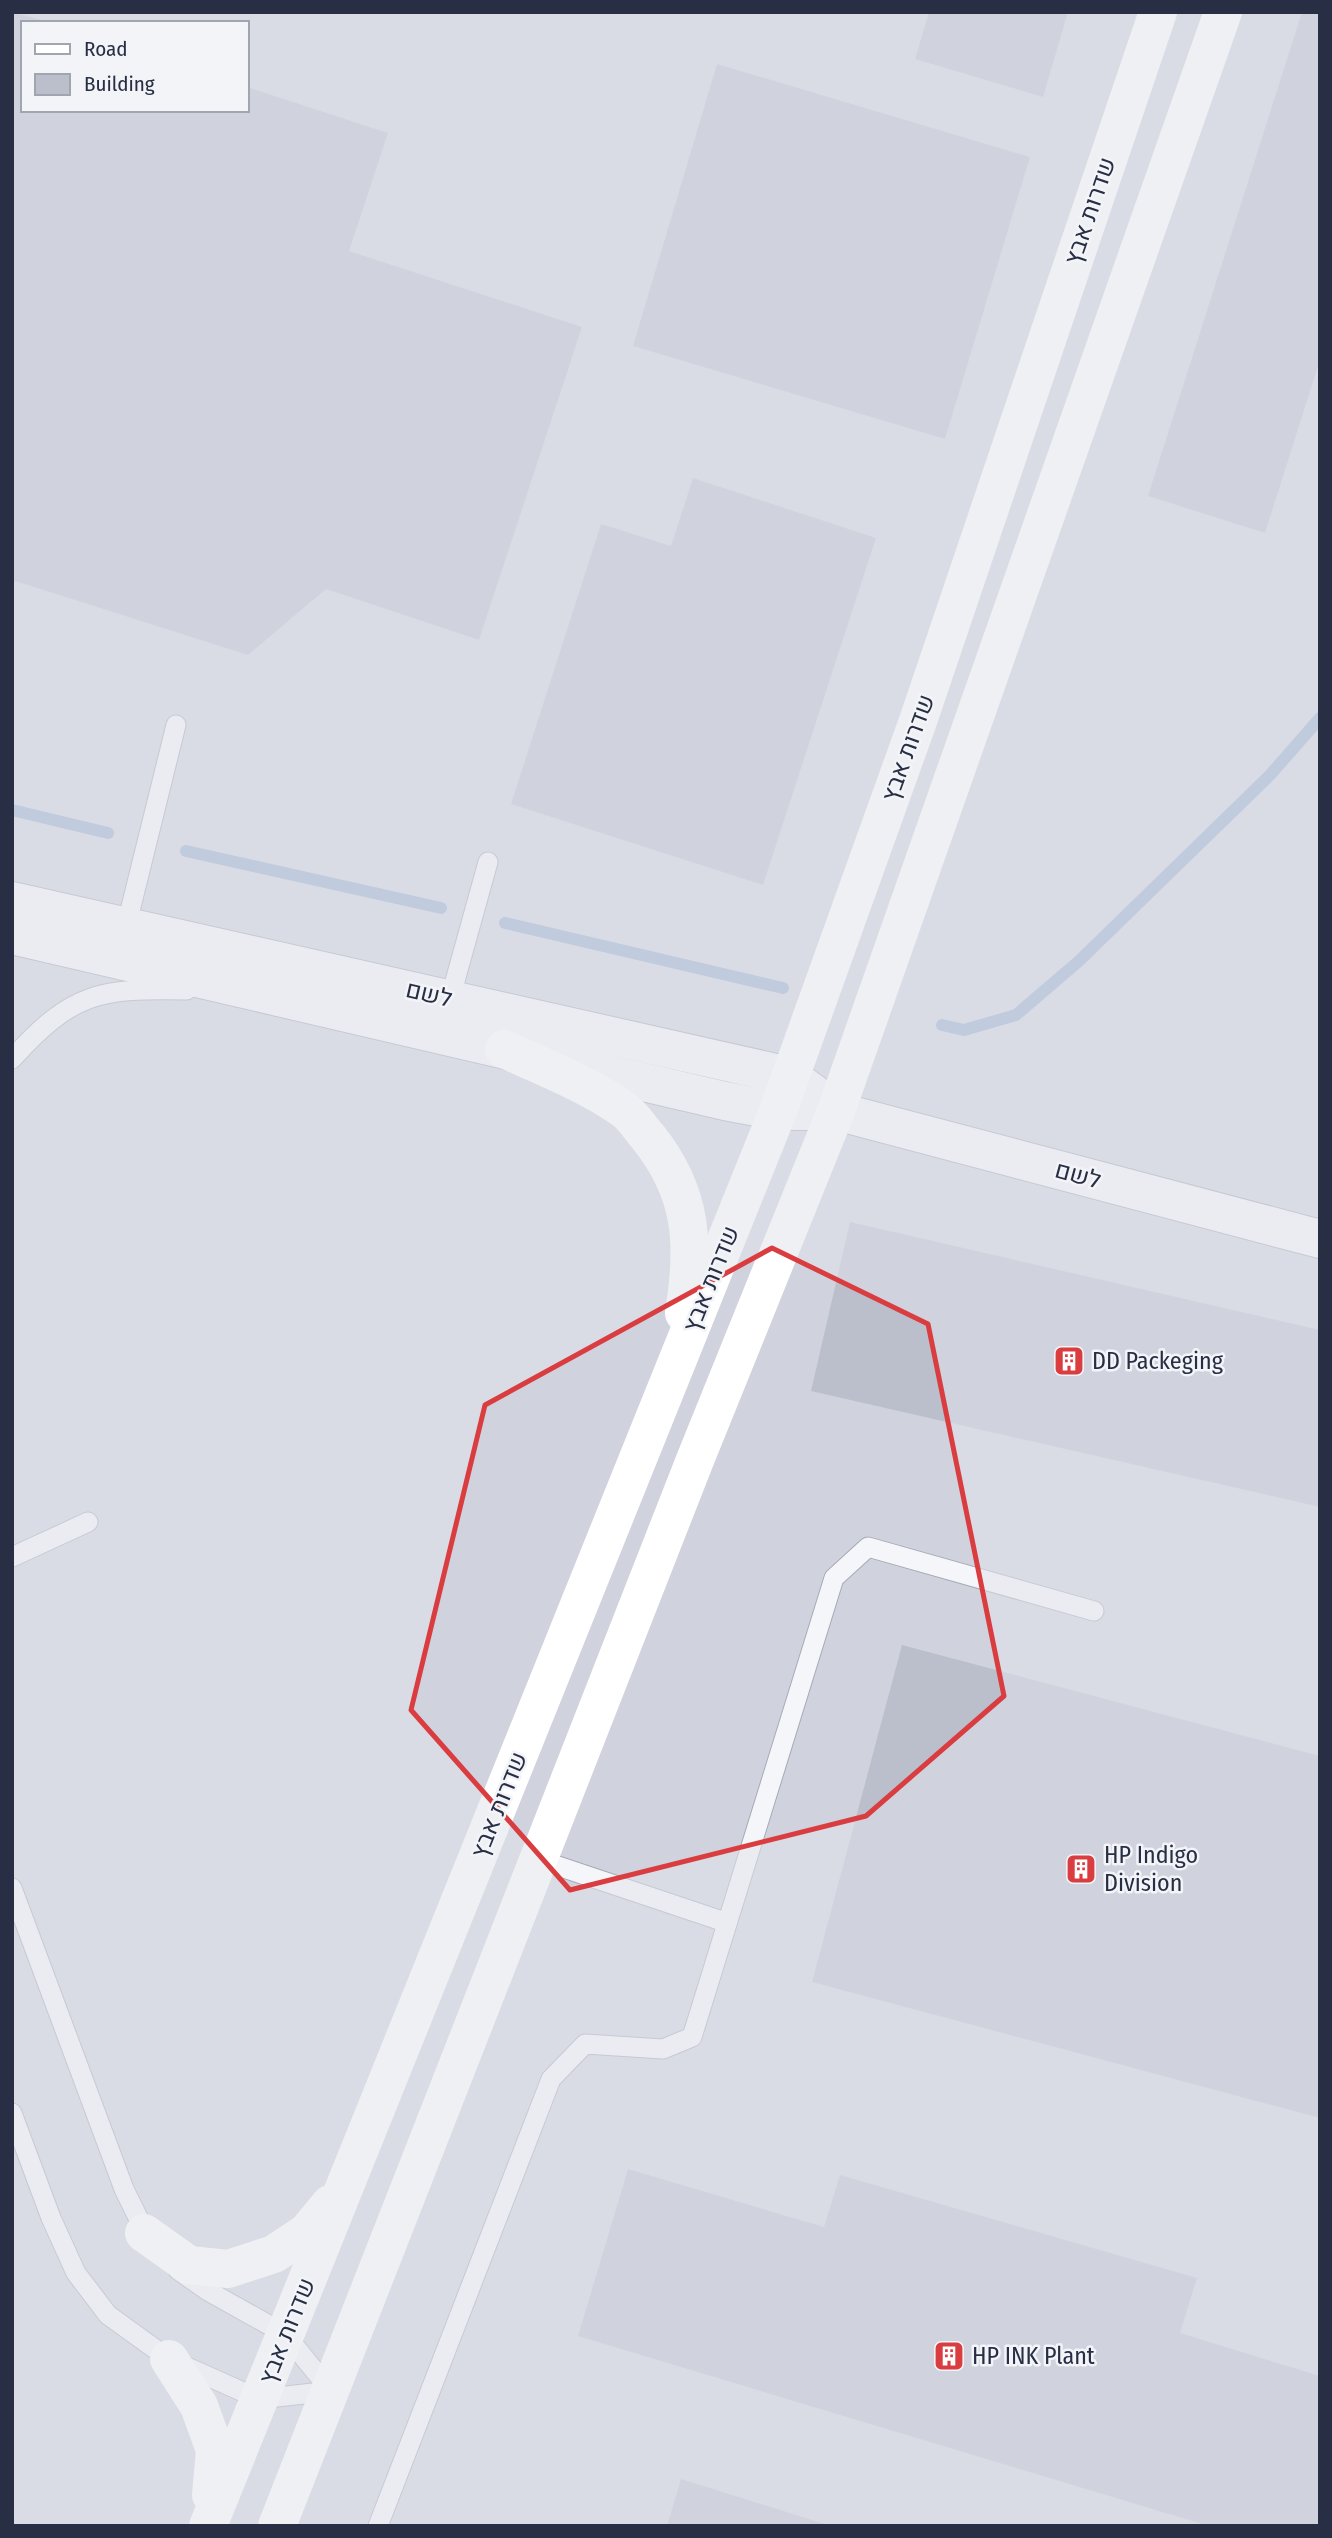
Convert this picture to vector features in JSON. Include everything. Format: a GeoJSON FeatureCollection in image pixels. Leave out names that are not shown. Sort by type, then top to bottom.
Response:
{"type":"FeatureCollection","features":[{"type":"Feature","properties":{"kind":"street","name":"שדרות אבץ"},"geometry":{"type":"LineString","coordinates":[[206,2526],[260,2399],[778,1111],[918,721],[1158,12]]}},
{"type":"Feature","properties":{"kind":"street"},"geometry":{"type":"LineString","coordinates":[[277,2526],[690,1473],[836,1111],[1223,12]]}},
{"type":"Feature","properties":{"kind":"street","name":"לשם"},"geometry":{"type":"LineString","coordinates":[[14,932],[126,927],[789,1076],[836,1111]]}},
{"type":"Feature","properties":{"kind":"street","name":"לשם"},"geometry":{"type":"LineString","coordinates":[[14,932],[504,1049],[778,1111],[836,1111],[1320,1239]]}},
{"type":"Feature","properties":{"kind":"street"},"geometry":{"type":"LineString","coordinates":[[504,1049],[578,1083],[625,1111],[666,1159],[689,1214],[689,1280],[674,1372]]}},
{"type":"Feature","properties":{"kind":"street"},"geometry":{"type":"LineString","coordinates":[[144,2233],[189,2264],[228,2269],[274,2254],[307,2232],[345,2187]]}},
{"type":"Feature","properties":{"kind":"street"},"geometry":{"type":"LineString","coordinates":[[169,2359],[199,2406],[215,2450],[206,2526]]}},
{"type":"Feature","properties":{"kind":"lane"},"geometry":{"type":"LineString","coordinates":[[126,927],[176,725]]}},
{"type":"Feature","properties":{"kind":"lane"},"geometry":{"type":"LineString","coordinates":[[450,999],[488,862]]}},
{"type":"Feature","properties":{"kind":"lane"},"geometry":{"type":"LineString","coordinates":[[12,1059],[41,1026],[62,1010],[95,995],[139,989],[257,991]]}},
{"type":"Feature","properties":{"kind":"lane"},"geometry":{"type":"LineString","coordinates":[[12,1557],[88,1522]]}},
{"type":"Feature","properties":{"kind":"lane"},"geometry":{"type":"LineString","coordinates":[[378,2526],[551,2079],[585,2044],[663,2049],[692,2038],[725,1922],[834,1578],[869,1548],[1094,1611]]}},
{"type":"Feature","properties":{"kind":"lane"},"geometry":{"type":"LineString","coordinates":[[540,1860],[725,1922]]}},
{"type":"Feature","properties":{"kind":"lane"},"geometry":{"type":"LineString","coordinates":[[12,1888],[124,2189],[144,2233],[164,2259],[208,2291],[285,2334],[331,2391]]}},
{"type":"Feature","properties":{"kind":"lane"},"geometry":{"type":"LineString","coordinates":[[12,2113],[51,2218],[76,2273],[108,2315],[169,2359],[260,2399],[331,2391]]}},
{"type":"Feature","properties":{"kind":"highlighted area"},"geometry":{"type":"Polygon","coordinates":[[[772,1248],[928,1324],[1004,1696],[866,1816],[570,1890],[411,1710],[485,1405],[772,1248]]]}},
{"type":"Feature","properties":{"kind":"shaded area"},"geometry":{"type":"Polygon","coordinates":[[[12,12],[1320,12],[1320,2526],[12,2526],[12,12]]]}},
{"type":"Feature","properties":{"kind":"building"},"geometry":{"type":"Polygon","coordinates":[[[12,12],[45,21],[21,21],[21,112],[248,112],[248,87],[388,133],[349,251],[582,327],[479,640],[326,589],[248,655],[12,580],[12,12]]]}},
{"type":"Feature","properties":{"kind":"building"},"geometry":{"type":"Polygon","coordinates":[[[929,12],[1068,12],[1043,97],[915,59],[929,12]]]}},
{"type":"Feature","properties":{"kind":"building"},"geometry":{"type":"Polygon","coordinates":[[[1302,12],[1320,12],[1320,360],[1265,533],[1148,496],[1302,12]]]}},
{"type":"Feature","properties":{"kind":"building"},"geometry":{"type":"Polygon","coordinates":[[[717,64],[1030,157],[945,439],[633,346],[717,64]]]}},
{"type":"Feature","properties":{"kind":"building"},"geometry":{"type":"Polygon","coordinates":[[[693,478],[876,538],[763,885],[511,804],[601,524],[671,546],[693,478]]]}},
{"type":"Feature","properties":{"kind":"building","name":"DD Packeging"},"geometry":{"type":"Polygon","coordinates":[[[850,1222],[1320,1330],[1320,1507],[811,1391],[850,1222]]]}},
{"type":"Feature","properties":{"kind":"building","name":"HP Indigo Division"},"geometry":{"type":"Polygon","coordinates":[[[902,1645],[1320,1756],[1320,2118],[812,1982],[902,1645]]]}},
{"type":"Feature","properties":{"kind":"building","name":"HP INK Plant"},"geometry":{"type":"Polygon","coordinates":[[[628,2169],[824,2227],[840,2175],[1197,2278],[1180,2333],[1320,2376],[1320,2526],[1209,2526],[578,2336],[628,2169]]]}},
{"type":"Feature","properties":{"kind":"building"},"geometry":{"type":"Polygon","coordinates":[[[681,2479],[828,2525],[828,2526],[667,2526],[681,2479]]]}},
{"type":"Feature","properties":{"kind":"waterway"},"geometry":{"type":"LineString","coordinates":[[942,1025],[964,1030],[1016,1015],[1079,961],[1270,775],[1320,718]]}},
{"type":"Feature","properties":{"kind":"waterway"},"geometry":{"type":"LineString","coordinates":[[12,810],[108,833]]}},
{"type":"Feature","properties":{"kind":"waterway"},"geometry":{"type":"LineString","coordinates":[[186,851],[441,908]]}},
{"type":"Feature","properties":{"kind":"waterway"},"geometry":{"type":"LineString","coordinates":[[505,923],[783,988]]}},
{"type":"Feature","properties":{"kind":"place","name":"DD Packeging"},"geometry":{"type":"Point","coordinates":[1069,1361]}},
{"type":"Feature","properties":{"kind":"place","name":"HP Indigo Division"},"geometry":{"type":"Point","coordinates":[1081,1869]}},
{"type":"Feature","properties":{"kind":"place","name":"HP INK Plant"},"geometry":{"type":"Point","coordinates":[949,2356]}}]}
